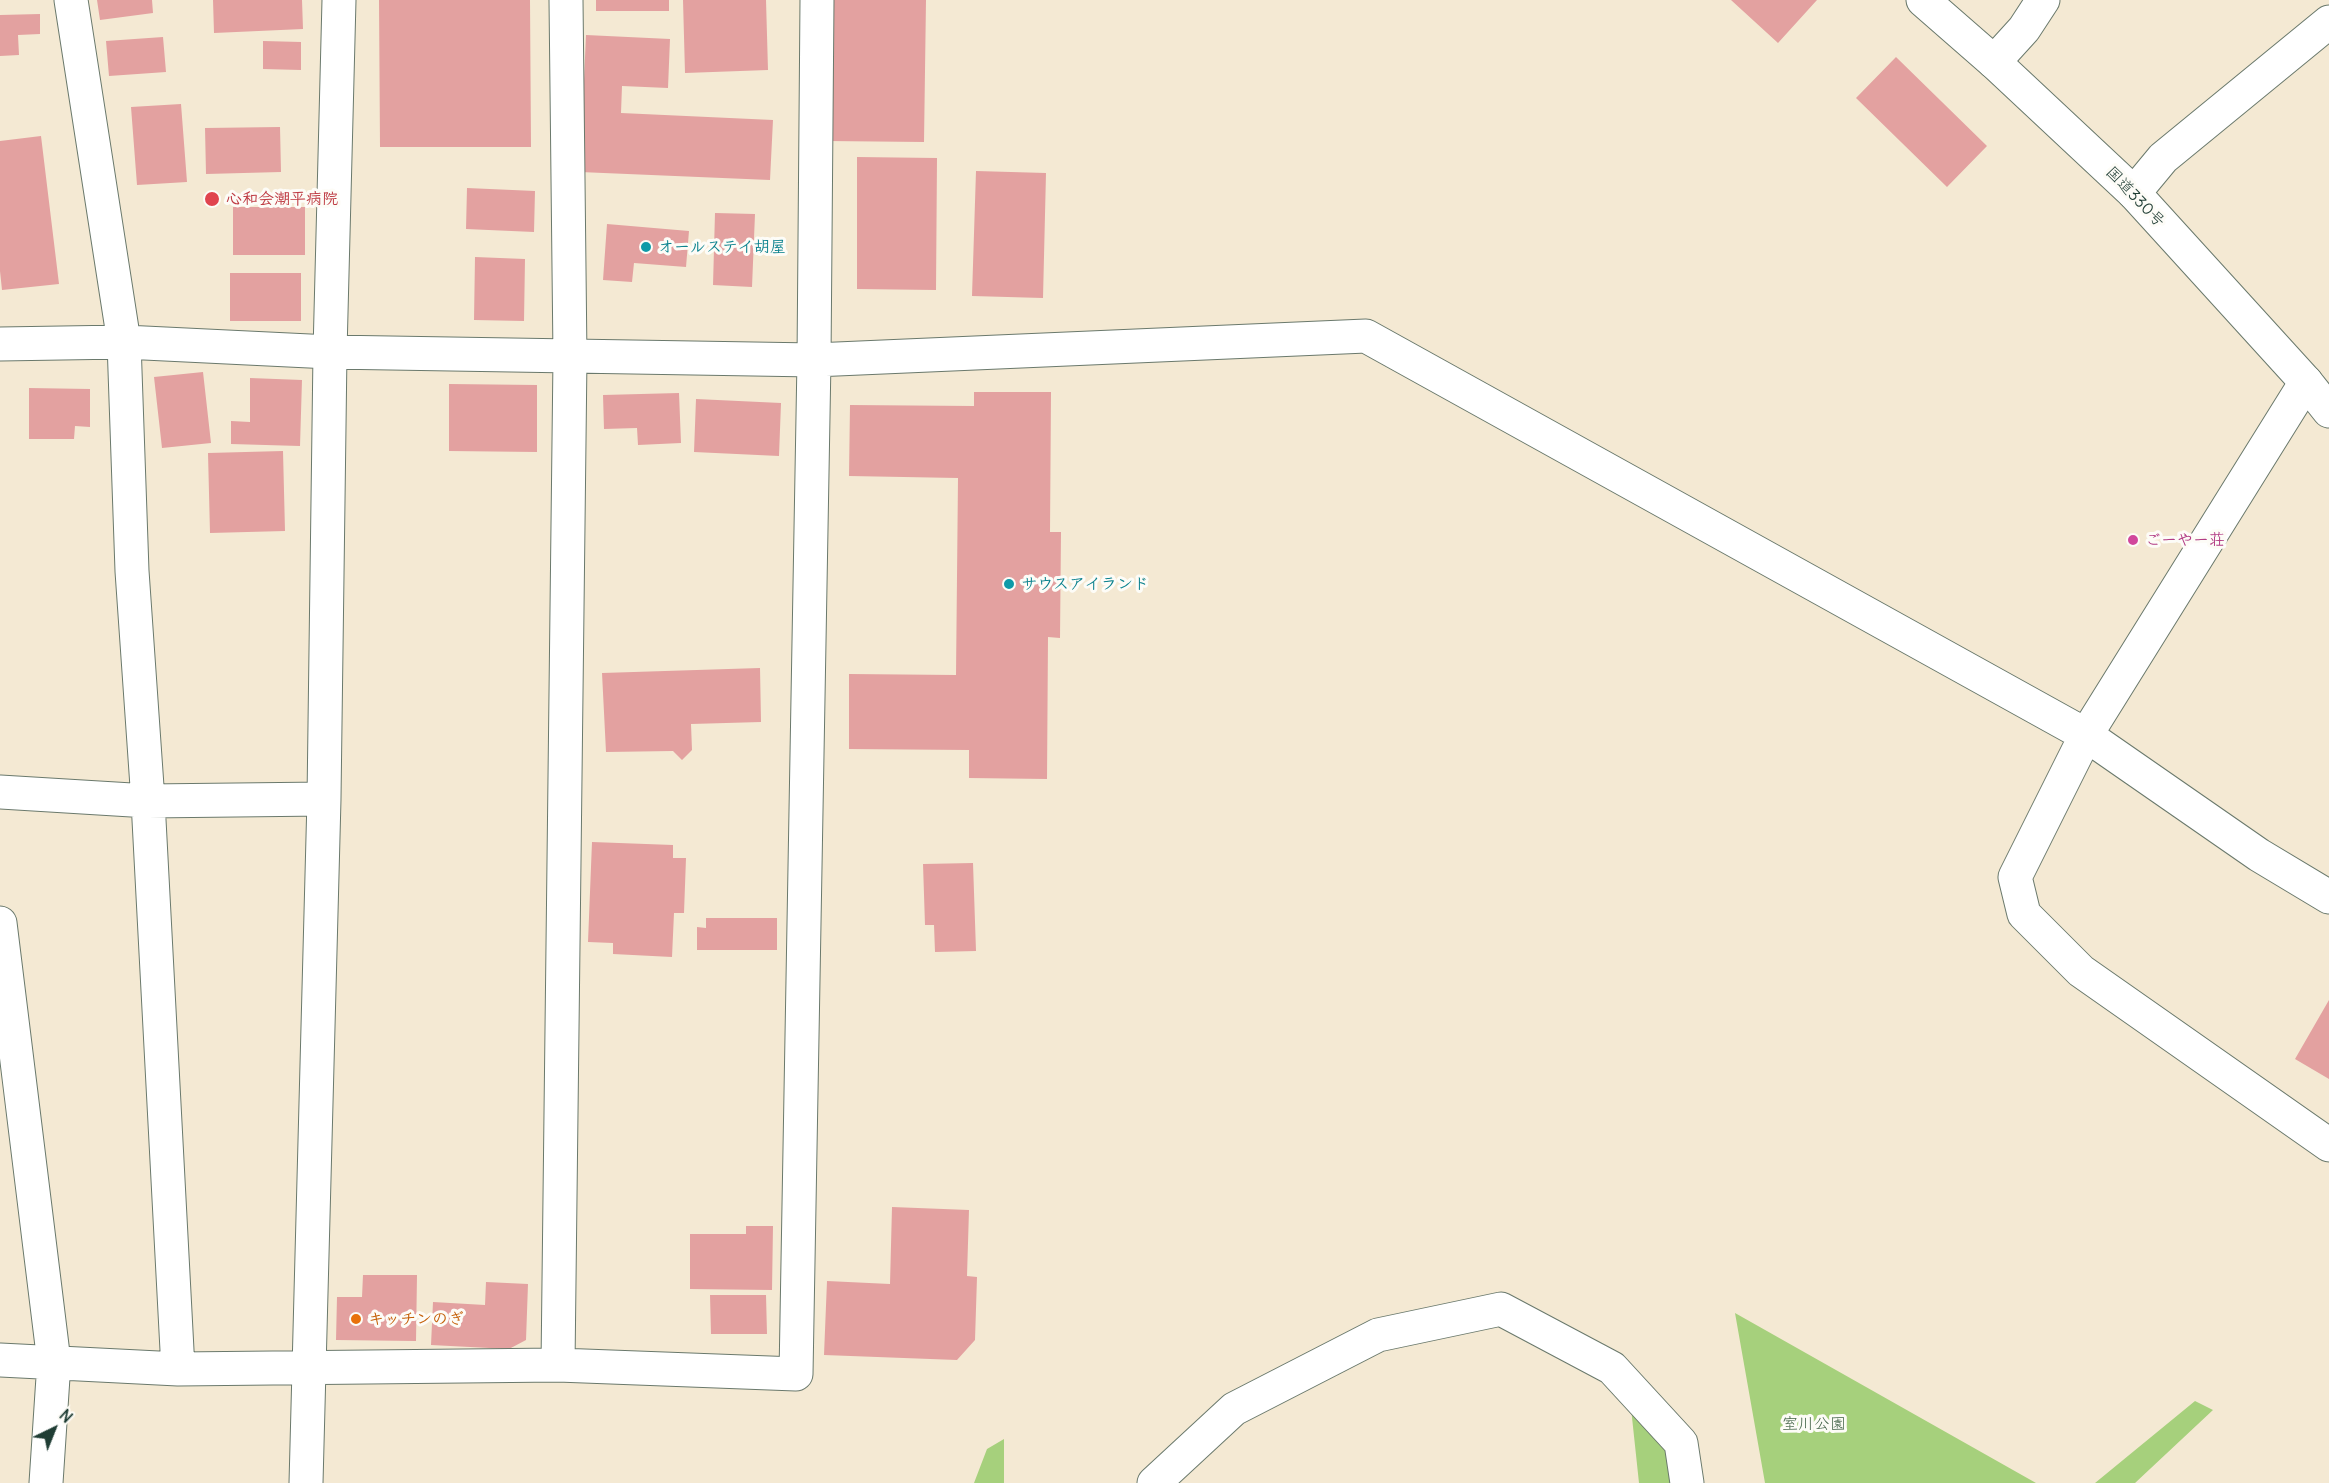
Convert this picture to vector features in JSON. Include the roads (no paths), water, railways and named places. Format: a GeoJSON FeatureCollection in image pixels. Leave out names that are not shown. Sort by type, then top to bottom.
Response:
{"type":"FeatureCollection","features":[{"type":"Feature","properties":{"kind":"main road"},"geometry":{"type":"LineString","coordinates":[[71,0],[124,342],[132,571],[148,801],[178,1369]]}},
{"type":"Feature","properties":{"kind":"main road"},"geometry":{"type":"LineString","coordinates":[[306,1483],[324,799],[330,352],[339,0]]}},
{"type":"Feature","properties":{"kind":"main road"},"geometry":{"type":"LineString","coordinates":[[558,1365],[570,357],[566,0]]}},
{"type":"Feature","properties":{"kind":"main road"},"geometry":{"type":"LineString","coordinates":[[0,1360],[178,1369],[558,1365],[796,1374],[814,360],[817,0]]}},
{"type":"Feature","properties":{"kind":"main road","name":"国道330号"},"geometry":{"type":"LineString","coordinates":[[1923,0],[1994,62],[2134,193],[2306,382],[2329,411]]}},
{"type":"Feature","properties":{"kind":"main road"},"geometry":{"type":"LineString","coordinates":[[1994,62],[2024,29],[2043,0]]}},
{"type":"Feature","properties":{"kind":"main road"},"geometry":{"type":"LineString","coordinates":[[2134,193],[2163,159],[2329,22]]}},
{"type":"Feature","properties":{"kind":"main road"},"geometry":{"type":"LineString","coordinates":[[0,344],[124,342],[330,352],[814,360],[1366,336],[2086,735],[2259,855],[2329,897]]}},
{"type":"Feature","properties":{"kind":"main road"},"geometry":{"type":"LineString","coordinates":[[2306,382],[2086,735],[2015,877],[2024,914],[2081,971],[2329,1145]]}},
{"type":"Feature","properties":{"kind":"main road"},"geometry":{"type":"LineString","coordinates":[[0,792],[148,801],[324,799]]}},
{"type":"Feature","properties":{"kind":"main road"},"geometry":{"type":"LineString","coordinates":[[0,923],[54,1362],[46,1483]]}},
{"type":"Feature","properties":{"kind":"main road"},"geometry":{"type":"LineString","coordinates":[[1154,1483],[1234,1409],[1378,1335],[1501,1309],[1612,1368],[1681,1443],[1687,1483]]}},
{"type":"Feature","properties":{"kind":"place","name":"心和会潮平病院"},"geometry":{"type":"Point","coordinates":[212,199]}},
{"type":"Feature","properties":{"kind":"place","name":"オールステイ胡屋"},"geometry":{"type":"Point","coordinates":[646,247]}},
{"type":"Feature","properties":{"kind":"place","name":"ごーやー荘"},"geometry":{"type":"Point","coordinates":[2133,540]}},
{"type":"Feature","properties":{"kind":"place","name":"サウスアイランド"},"geometry":{"type":"Point","coordinates":[1009,584]}},
{"type":"Feature","properties":{"kind":"place","name":"キッチンのぎ"},"geometry":{"type":"Point","coordinates":[356,1319]}},
{"type":"Feature","properties":{"kind":"park label","name":"室川公園"},"geometry":{"type":"Point","coordinates":[1814,1424]}}]}
